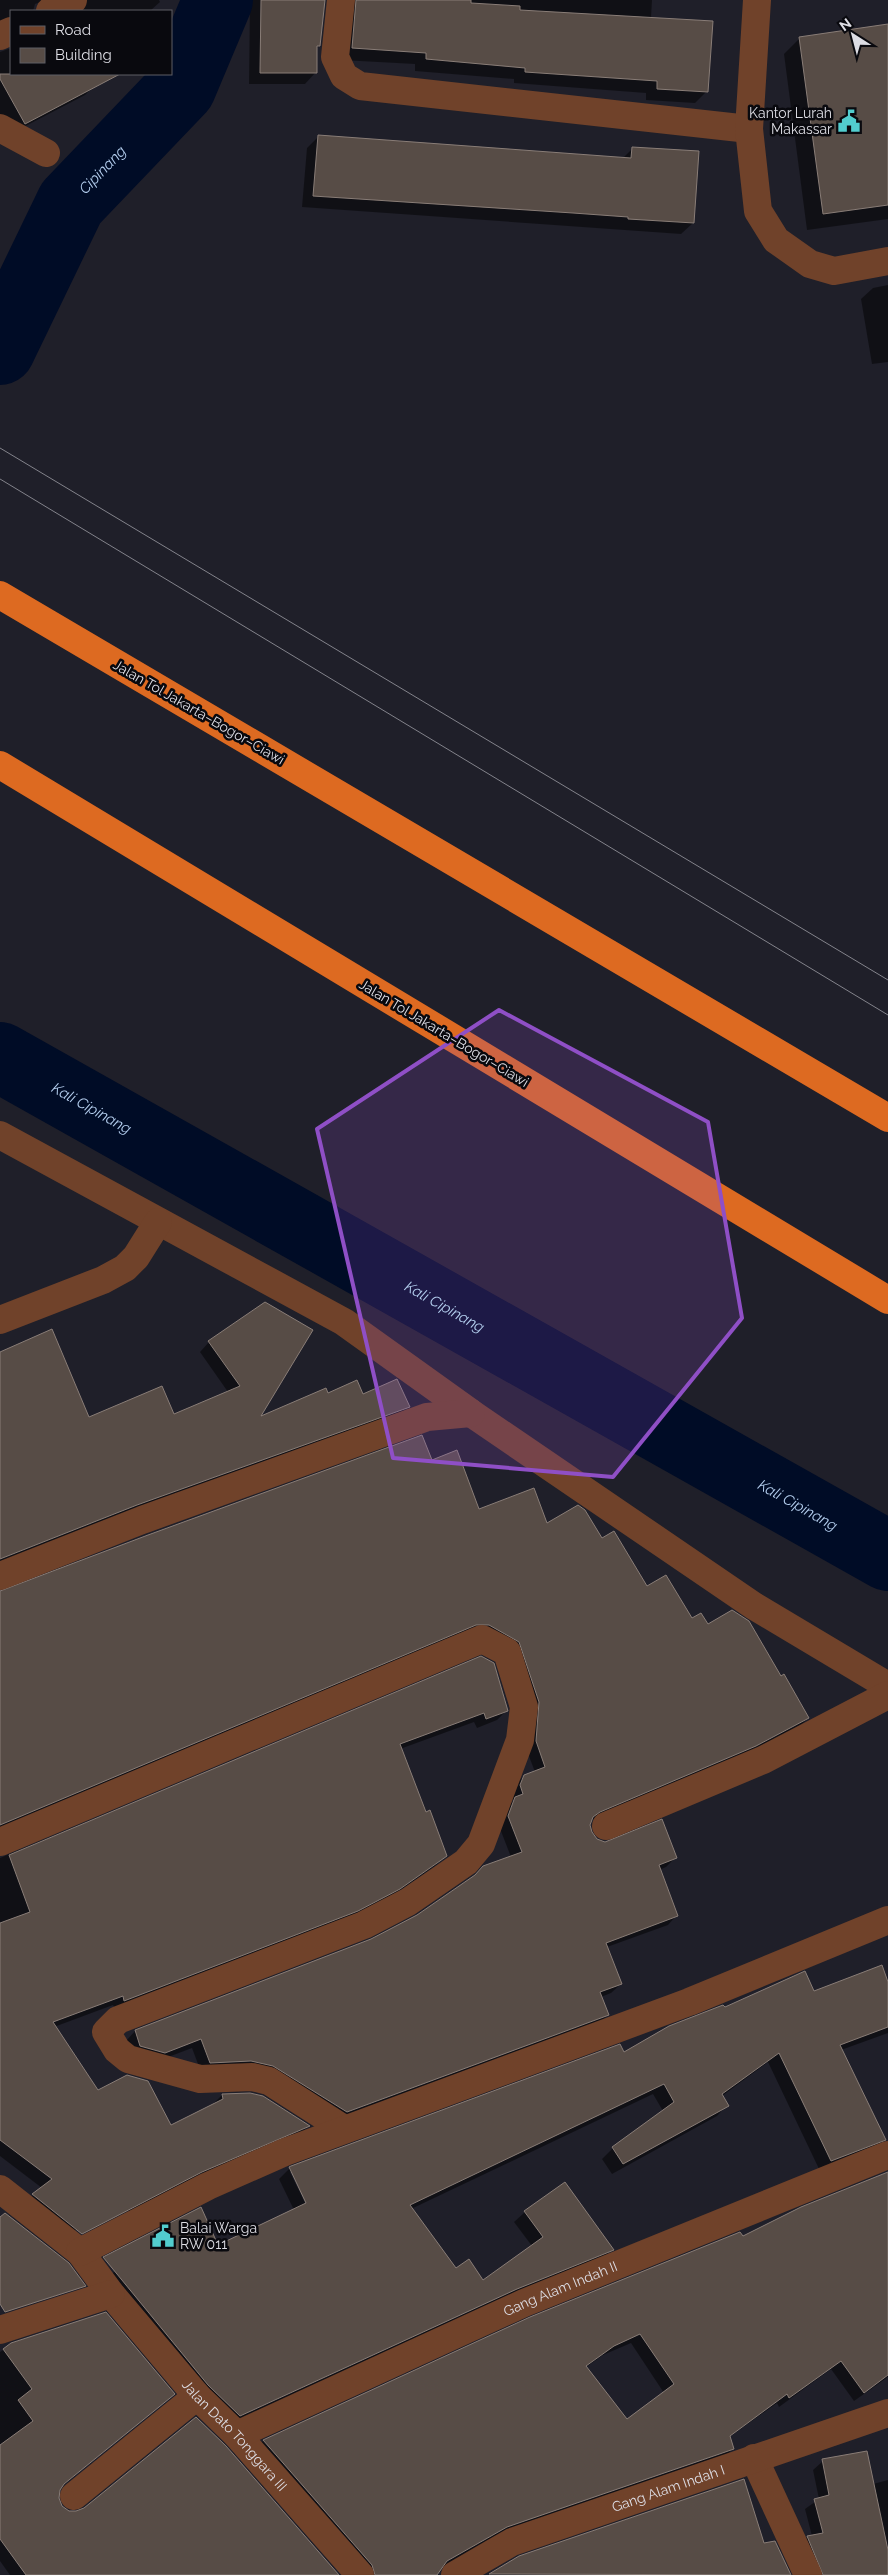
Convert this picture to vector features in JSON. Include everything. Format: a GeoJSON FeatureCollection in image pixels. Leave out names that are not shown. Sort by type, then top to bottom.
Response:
{"type":"FeatureCollection","features":[{"type":"Feature","properties":{"kind":"highway","name":"Jalan Tol Jakarta–Bogor–Ciawi"},"geometry":{"type":"LineString","coordinates":[[0,595],[888,1118]]}},
{"type":"Feature","properties":{"kind":"highway","name":"Jalan Tol Jakarta–Bogor–Ciawi"},"geometry":{"type":"LineString","coordinates":[[0,765],[888,1300]]}},
{"type":"Feature","properties":{"kind":"street"},"geometry":{"type":"LineString","coordinates":[[52,10],[73,0]]}},
{"type":"Feature","properties":{"kind":"street"},"geometry":{"type":"LineString","coordinates":[[341,0],[335,57],[344,76],[360,86],[749,129]]}},
{"type":"Feature","properties":{"kind":"street"},"geometry":{"type":"LineString","coordinates":[[757,0],[749,129],[758,212],[776,240],[810,264],[834,270],[888,261]]}},
{"type":"Feature","properties":{"kind":"street"},"geometry":{"type":"LineString","coordinates":[[0,128],[46,153]]}},
{"type":"Feature","properties":{"kind":"street"},"geometry":{"type":"LineString","coordinates":[[0,1135],[344,1322],[471,1413],[754,1606],[888,1686]]}},
{"type":"Feature","properties":{"kind":"street"},"geometry":{"type":"LineString","coordinates":[[0,1320],[102,1280],[125,1268],[136,1257],[158,1222]]}},
{"type":"Feature","properties":{"kind":"street"},"geometry":{"type":"LineString","coordinates":[[0,1576],[142,1520],[427,1418],[471,1413]]}},
{"type":"Feature","properties":{"kind":"street"},"geometry":{"type":"LineString","coordinates":[[0,1842],[482,1639],[507,1652],[524,1707],[520,1740],[481,1844],[466,1862],[408,1902],[364,1925],[118,2020],[106,2032],[117,2050],[128,2059],[200,2079],[252,2077],[269,2081],[344,2129]]}},
{"type":"Feature","properties":{"kind":"street"},"geometry":{"type":"LineString","coordinates":[[606,1826],[763,1760],[888,1695]]}},
{"type":"Feature","properties":{"kind":"street"},"geometry":{"type":"LineString","coordinates":[[80,2252],[208,2186],[344,2129],[689,2002],[888,1920]]}},
{"type":"Feature","properties":{"kind":"street","name":"Gang Alam Indah II"},"geometry":{"type":"LineString","coordinates":[[237,2435],[524,2304],[888,2155]]}},
{"type":"Feature","properties":{"kind":"street","name":"Jalan Dato Tonggara III"},"geometry":{"type":"LineString","coordinates":[[0,2188],[80,2252],[111,2294],[197,2396],[237,2435],[360,2575]]}},
{"type":"Feature","properties":{"kind":"street"},"geometry":{"type":"LineString","coordinates":[[0,2330],[111,2294]]}},
{"type":"Feature","properties":{"kind":"street"},"geometry":{"type":"LineString","coordinates":[[74,2496],[197,2396]]}},
{"type":"Feature","properties":{"kind":"street","name":"Gang Alam Indah I"},"geometry":{"type":"LineString","coordinates":[[455,2575],[512,2542],[888,2413]]}},
{"type":"Feature","properties":{"kind":"street"},"geometry":{"type":"LineString","coordinates":[[754,2458],[808,2575]]}},
{"type":"Feature","properties":{"kind":"highlighted area"},"geometry":{"type":"Polygon","coordinates":[[[499,1010],[708,1122],[742,1318],[613,1477],[393,1458],[317,1129],[499,1010]]]}},
{"type":"Feature","properties":{"kind":"building"},"geometry":{"type":"Polygon","coordinates":[[[261,0],[325,0],[320,46],[317,46],[317,73],[260,73],[261,0]]]}},
{"type":"Feature","properties":{"kind":"building"},"geometry":{"type":"Polygon","coordinates":[[[356,0],[471,0],[471,3],[520,6],[520,10],[713,21],[708,92],[657,89],[657,81],[525,72],[525,68],[426,59],[426,53],[352,48],[356,0]]]}},
{"type":"Feature","properties":{"kind":"building","name":"Kantor Lurah Makassar"},"geometry":{"type":"Polygon","coordinates":[[[888,24],[888,205],[823,214],[799,37],[888,24]]]}},
{"type":"Feature","properties":{"kind":"building"},"geometry":{"type":"Polygon","coordinates":[[[0,74],[118,75],[25,124],[0,79],[0,74]]]}},
{"type":"Feature","properties":{"kind":"building"},"geometry":{"type":"Polygon","coordinates":[[[318,135],[631,158],[632,147],[699,151],[694,223],[313,196],[318,135]]]}},
{"type":"Feature","properties":{"kind":"building"},"geometry":{"type":"Polygon","coordinates":[[[265,1302],[313,1330],[261,1416],[326,1388],[328,1393],[357,1380],[363,1394],[397,1379],[410,1407],[137,1505],[0,1559],[0,1352],[52,1329],[89,1417],[162,1386],[174,1414],[240,1386],[208,1341],[265,1302]]]}},
{"type":"Feature","properties":{"kind":"building"},"geometry":{"type":"Polygon","coordinates":[[[422,1435],[432,1460],[457,1450],[479,1509],[534,1488],[547,1523],[578,1505],[585,1510],[602,1538],[614,1531],[647,1586],[666,1575],[692,1618],[701,1613],[708,1624],[732,1610],[749,1621],[781,1676],[784,1674],[809,1718],[756,1746],[600,1812],[593,1817],[590,1825],[592,1832],[597,1839],[605,1842],[662,1819],[677,1858],[659,1865],[678,1916],[606,1943],[622,1984],[600,1992],[609,2015],[347,2112],[273,2066],[251,2061],[210,2063],[201,2039],[165,2053],[140,2046],[135,2030],[371,1939],[417,1915],[475,1875],[483,1866],[522,1852],[508,1816],[515,1797],[523,1794],[520,1785],[524,1775],[545,1767],[536,1741],[539,1702],[519,1642],[489,1625],[476,1625],[0,1825],[0,1591],[422,1435]]]}},
{"type":"Feature","properties":{"kind":"building"},"geometry":{"type":"Polygon","coordinates":[[[481,1656],[494,1663],[508,1711],[486,1719],[484,1713],[400,1744],[426,1812],[430,1810],[447,1856],[400,1889],[358,1911],[124,2001],[123,1996],[53,2022],[98,2090],[127,2075],[148,2081],[171,2125],[223,2099],[222,2094],[250,2093],[263,2096],[310,2126],[202,2172],[82,2234],[32,2194],[52,2179],[0,2140],[0,1923],[30,1912],[9,1855],[481,1656]]]}},
{"type":"Feature","properties":{"kind":"building"},"geometry":{"type":"Polygon","coordinates":[[[882,1965],[888,1982],[888,2027],[840,2045],[886,2140],[831,2161],[779,2053],[722,2094],[729,2106],[623,2164],[612,2147],[674,2102],[664,2084],[410,2205],[456,2268],[469,2259],[483,2280],[543,2237],[524,2211],[565,2182],[614,2250],[517,2289],[240,2416],[208,2385],[103,2257],[201,2207],[218,2245],[306,2203],[289,2167],[291,2166],[620,2044],[624,2052],[669,2026],[723,2005],[725,2007],[805,1971],[814,1991],[882,1965]]]}},
{"type":"Feature","properties":{"kind":"building"},"geometry":{"type":"Polygon","coordinates":[[[888,2172],[888,2375],[864,2393],[841,2361],[789,2398],[787,2394],[730,2436],[734,2449],[507,2527],[447,2561],[437,2575],[375,2575],[372,2565],[263,2440],[530,2317],[740,2232],[743,2236],[801,2207],[888,2172]],[[640,2334],[614,2346],[586,2366],[627,2419],[674,2384],[640,2334]]]}},
{"type":"Feature","properties":{"kind":"building"},"geometry":{"type":"Polygon","coordinates":[[[5,2213],[69,2263],[86,2286],[5,2312],[0,2304],[0,2217],[5,2213]]]}},
{"type":"Feature","properties":{"kind":"building"},"geometry":{"type":"Polygon","coordinates":[[[106,2312],[175,2394],[64,2484],[60,2490],[59,2498],[62,2506],[69,2511],[84,2508],[196,2417],[226,2446],[339,2575],[26,2575],[0,2539],[0,2445],[33,2421],[18,2400],[32,2389],[3,2349],[11,2343],[106,2312]]]}},
{"type":"Feature","properties":{"kind":"building"},"geometry":{"type":"Polygon","coordinates":[[[867,2451],[888,2550],[888,2575],[823,2575],[807,2536],[823,2533],[814,2499],[829,2495],[822,2459],[867,2451]]]}},
{"type":"Feature","properties":{"kind":"building"},"geometry":{"type":"Polygon","coordinates":[[[744,2479],[764,2543],[775,2541],[791,2575],[489,2574],[519,2556],[744,2479]]]}},
{"type":"Feature","properties":{"kind":"waterway","name":"Cipinang"},"geometry":{"type":"LineString","coordinates":[[0,350],[71,203],[181,88],[218,0]]}},
{"type":"Feature","properties":{"kind":"waterway","name":"Kali Cipinang"},"geometry":{"type":"LineString","coordinates":[[0,1057],[888,1556]]}},
{"type":"Feature","properties":{"kind":"tram line"},"geometry":{"type":"LineString","coordinates":[[0,448],[888,980]]}},
{"type":"Feature","properties":{"kind":"tram line"},"geometry":{"type":"LineString","coordinates":[[0,479],[888,1015]]}},
{"type":"Feature","properties":{"kind":"place","name":"Kantor Lurah Makassar"},"geometry":{"type":"Point","coordinates":[849,121]}},
{"type":"Feature","properties":{"kind":"place","name":"Balai Warga RW 011"},"geometry":{"type":"Point","coordinates":[163,2236]}}]}
